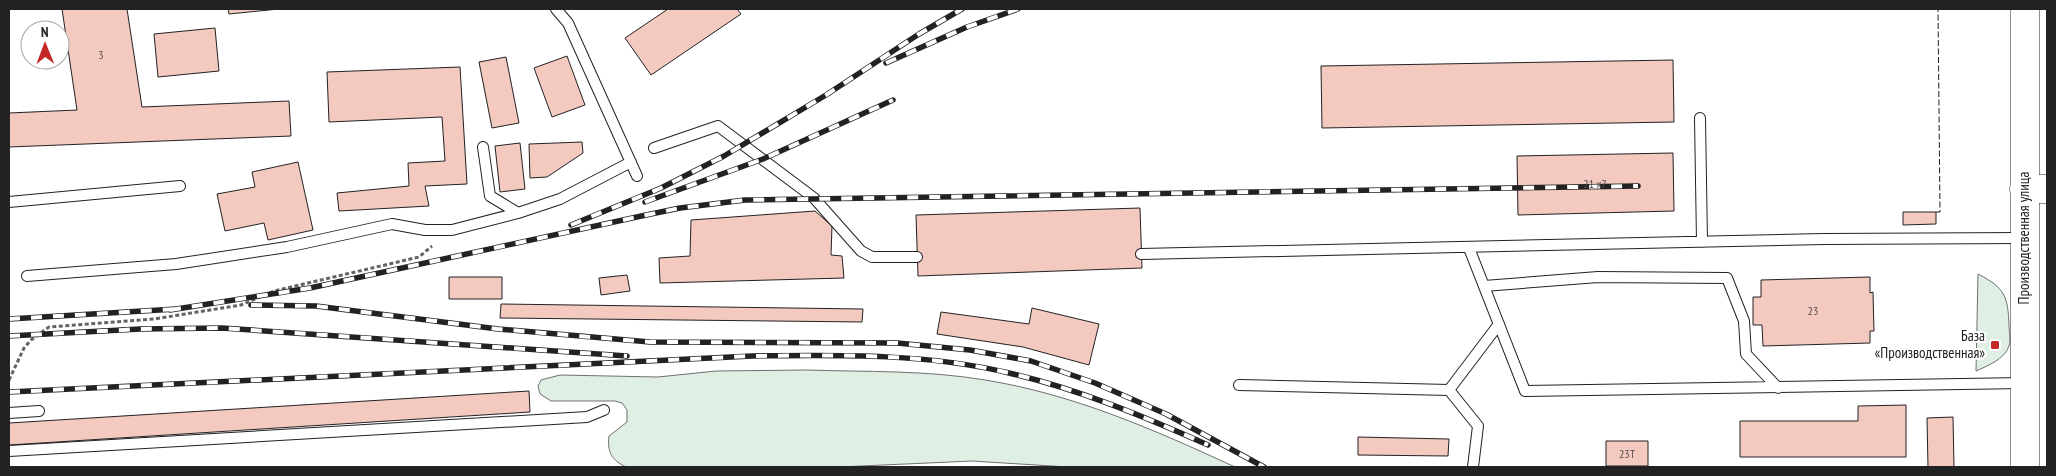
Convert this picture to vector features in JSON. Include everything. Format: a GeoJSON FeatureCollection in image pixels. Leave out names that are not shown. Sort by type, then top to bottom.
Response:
{"type":"FeatureCollection","features":[{"type":"Feature","properties":{"kind":"highway","name":"Производственная улица"},"geometry":{"type":"LineString","coordinates":[[2025,9],[2036,189],[2024,238],[2036,382],[2025,467]]}},
{"type":"Feature","properties":{"kind":"lane"},"geometry":{"type":"LineString","coordinates":[[556,9],[568,23],[637,176]]}},
{"type":"Feature","properties":{"kind":"lane"},"geometry":{"type":"LineString","coordinates":[[1700,118],[1702,242]]}},
{"type":"Feature","properties":{"kind":"lane"},"geometry":{"type":"LineString","coordinates":[[654,148],[718,126],[814,198],[861,251],[872,257],[917,258]]}},
{"type":"Feature","properties":{"kind":"lane"},"geometry":{"type":"LineString","coordinates":[[483,147],[490,196],[518,213]]}},
{"type":"Feature","properties":{"kind":"lane"},"geometry":{"type":"LineString","coordinates":[[27,276],[176,264],[287,247],[392,224],[425,230],[452,230],[518,213],[560,198],[631,162]]}},
{"type":"Feature","properties":{"kind":"lane"},"geometry":{"type":"LineString","coordinates":[[9,202],[180,186]]}},
{"type":"Feature","properties":{"kind":"lane"},"geometry":{"type":"LineString","coordinates":[[1141,254],[1702,242],[2024,238]]}},
{"type":"Feature","properties":{"kind":"lane"},"geometry":{"type":"LineString","coordinates":[[1469,248],[1524,391],[2036,382]]}},
{"type":"Feature","properties":{"kind":"lane"},"geometry":{"type":"LineString","coordinates":[[1484,286],[1598,276],[1727,278],[1744,321],[1746,354],[1778,388]]}},
{"type":"Feature","properties":{"kind":"lane"},"geometry":{"type":"LineString","coordinates":[[1449,390],[1499,324]]}},
{"type":"Feature","properties":{"kind":"lane"},"geometry":{"type":"LineString","coordinates":[[1239,385],[1449,390],[1478,426],[1473,467]]}},
{"type":"Feature","properties":{"kind":"lane"},"geometry":{"type":"LineString","coordinates":[[9,451],[587,417],[604,410]]}},
{"type":"Feature","properties":{"kind":"lane"},"geometry":{"type":"LineString","coordinates":[[9,413],[39,411]]}},
{"type":"Feature","properties":{"kind":"path"},"geometry":{"type":"LineString","coordinates":[[9,380],[24,348],[31,340],[49,327],[154,319],[241,305],[274,290],[419,257],[452,230]]}},
{"type":"Feature","properties":{"kind":"green space"},"geometry":{"type":"Polygon","coordinates":[[[1978,274],[1994,284],[2006,300],[2010,341],[2004,355],[1976,371],[1978,274]]]}},
{"type":"Feature","properties":{"kind":"green space"},"geometry":{"type":"Polygon","coordinates":[[[807,370],[941,374],[1018,386],[1050,394],[1113,415],[1235,467],[1068,467],[972,461],[839,467],[626,467],[614,459],[609,447],[609,436],[627,422],[627,410],[622,403],[615,401],[551,401],[540,394],[538,386],[541,380],[560,375],[658,377],[716,371],[807,370]]]}},
{"type":"Feature","properties":{"kind":"building"},"geometry":{"type":"Polygon","coordinates":[[[62,9],[127,9],[142,107],[289,101],[291,136],[9,147],[9,113],[77,110],[70,63],[70,20],[64,20],[62,9]]]}},
{"type":"Feature","properties":{"kind":"building"},"geometry":{"type":"Polygon","coordinates":[[[228,9],[279,9],[229,14],[228,9]]]}},
{"type":"Feature","properties":{"kind":"building"},"geometry":{"type":"Polygon","coordinates":[[[668,9],[737,9],[741,14],[651,75],[625,38],[668,9]]]}},
{"type":"Feature","properties":{"kind":"building"},"geometry":{"type":"Polygon","coordinates":[[[215,28],[219,71],[158,77],[154,34],[215,28]]]}},
{"type":"Feature","properties":{"kind":"building"},"geometry":{"type":"Polygon","coordinates":[[[567,56],[585,105],[552,117],[534,68],[567,56]]]}},
{"type":"Feature","properties":{"kind":"building"},"geometry":{"type":"Polygon","coordinates":[[[506,57],[519,123],[492,128],[479,62],[506,57]]]}},
{"type":"Feature","properties":{"kind":"building"},"geometry":{"type":"Polygon","coordinates":[[[1673,60],[1674,122],[1322,128],[1321,66],[1673,60]]]}},
{"type":"Feature","properties":{"kind":"building"},"geometry":{"type":"Polygon","coordinates":[[[460,67],[467,184],[425,186],[429,206],[339,211],[337,193],[409,186],[408,163],[445,161],[442,117],[329,122],[327,72],[460,67]]]}},
{"type":"Feature","properties":{"kind":"building"},"geometry":{"type":"Polygon","coordinates":[[[582,142],[583,153],[547,177],[530,178],[529,144],[582,142]]]}},
{"type":"Feature","properties":{"kind":"building"},"geometry":{"type":"Polygon","coordinates":[[[520,143],[525,189],[500,192],[495,146],[520,143]]]}},
{"type":"Feature","properties":{"kind":"building"},"geometry":{"type":"Polygon","coordinates":[[[1673,153],[1674,211],[1518,215],[1517,156],[1673,153]]]}},
{"type":"Feature","properties":{"kind":"building"},"geometry":{"type":"Polygon","coordinates":[[[298,162],[313,230],[268,240],[264,223],[225,231],[217,194],[255,187],[252,172],[298,162]]]}},
{"type":"Feature","properties":{"kind":"building"},"geometry":{"type":"Polygon","coordinates":[[[1140,208],[1142,268],[918,276],[916,215],[1140,208]]]}},
{"type":"Feature","properties":{"kind":"building"},"geometry":{"type":"Polygon","coordinates":[[[815,211],[832,226],[831,255],[842,256],[844,278],[660,283],[659,258],[690,256],[691,220],[815,211]]]}},
{"type":"Feature","properties":{"kind":"building"},"geometry":{"type":"Polygon","coordinates":[[[1903,212],[1936,212],[1936,224],[1903,225],[1903,212]]]}},
{"type":"Feature","properties":{"kind":"building"},"geometry":{"type":"Polygon","coordinates":[[[627,275],[630,291],[601,295],[599,278],[627,275]]]}},
{"type":"Feature","properties":{"kind":"building"},"geometry":{"type":"Polygon","coordinates":[[[449,277],[502,277],[502,299],[449,299],[449,277]]]}},
{"type":"Feature","properties":{"kind":"building"},"geometry":{"type":"Polygon","coordinates":[[[1870,277],[1870,293],[1873,292],[1874,331],[1870,331],[1870,343],[1763,346],[1762,325],[1753,325],[1753,297],[1761,297],[1761,280],[1870,277]]]}},
{"type":"Feature","properties":{"kind":"building"},"geometry":{"type":"Polygon","coordinates":[[[501,304],[863,309],[862,322],[500,318],[501,304]]]}},
{"type":"Feature","properties":{"kind":"building"},"geometry":{"type":"Polygon","coordinates":[[[1032,308],[1099,324],[1089,365],[1023,347],[937,334],[941,312],[1029,324],[1032,308]]]}},
{"type":"Feature","properties":{"kind":"building"},"geometry":{"type":"Polygon","coordinates":[[[529,391],[530,412],[9,445],[9,423],[529,391]]]}},
{"type":"Feature","properties":{"kind":"building"},"geometry":{"type":"Polygon","coordinates":[[[1906,405],[1906,457],[1740,457],[1740,421],[1858,421],[1858,406],[1906,405]]]}},
{"type":"Feature","properties":{"kind":"building"},"geometry":{"type":"Polygon","coordinates":[[[1953,417],[1954,467],[1928,467],[1927,418],[1953,417]]]}},
{"type":"Feature","properties":{"kind":"building"},"geometry":{"type":"Polygon","coordinates":[[[1358,437],[1449,439],[1448,456],[1358,455],[1358,437]]]}},
{"type":"Feature","properties":{"kind":"building"},"geometry":{"type":"Polygon","coordinates":[[[1606,441],[1648,441],[1648,466],[1606,466],[1606,441]]]}},
{"type":"Feature","properties":{"kind":"railway"},"geometry":{"type":"LineString","coordinates":[[571,225],[661,188],[724,156],[826,95],[919,34],[962,9]]}},
{"type":"Feature","properties":{"kind":"railway"},"geometry":{"type":"LineString","coordinates":[[886,63],[967,27],[1018,9]]}},
{"type":"Feature","properties":{"kind":"railway"},"geometry":{"type":"LineString","coordinates":[[645,202],[763,159],[893,100]]}},
{"type":"Feature","properties":{"kind":"railway"},"geometry":{"type":"LineString","coordinates":[[170,310],[310,288],[680,208],[745,200],[1638,186]]}},
{"type":"Feature","properties":{"kind":"railway"},"geometry":{"type":"LineString","coordinates":[[251,305],[316,306],[498,329],[650,342],[897,343],[970,350],[1031,361],[1095,383],[1166,414],[1264,467]]}},
{"type":"Feature","properties":{"kind":"railway"},"geometry":{"type":"LineString","coordinates":[[9,319],[176,309]]}},
{"type":"Feature","properties":{"kind":"railway"},"geometry":{"type":"LineString","coordinates":[[9,336],[140,329],[222,328],[627,356]]}},
{"type":"Feature","properties":{"kind":"railway"},"geometry":{"type":"LineString","coordinates":[[9,392],[752,356],[881,357],[978,366],[1035,379],[1110,404],[1208,445]]}},
{"type":"Feature","properties":{"kind":"fence"},"geometry":{"type":"LineString","coordinates":[[1936,212],[1940,212],[1938,9]]}},
{"type":"Feature","properties":{"kind":"place","name":"База «Производственная»"},"geometry":{"type":"Point","coordinates":[1995,345]}}]}
